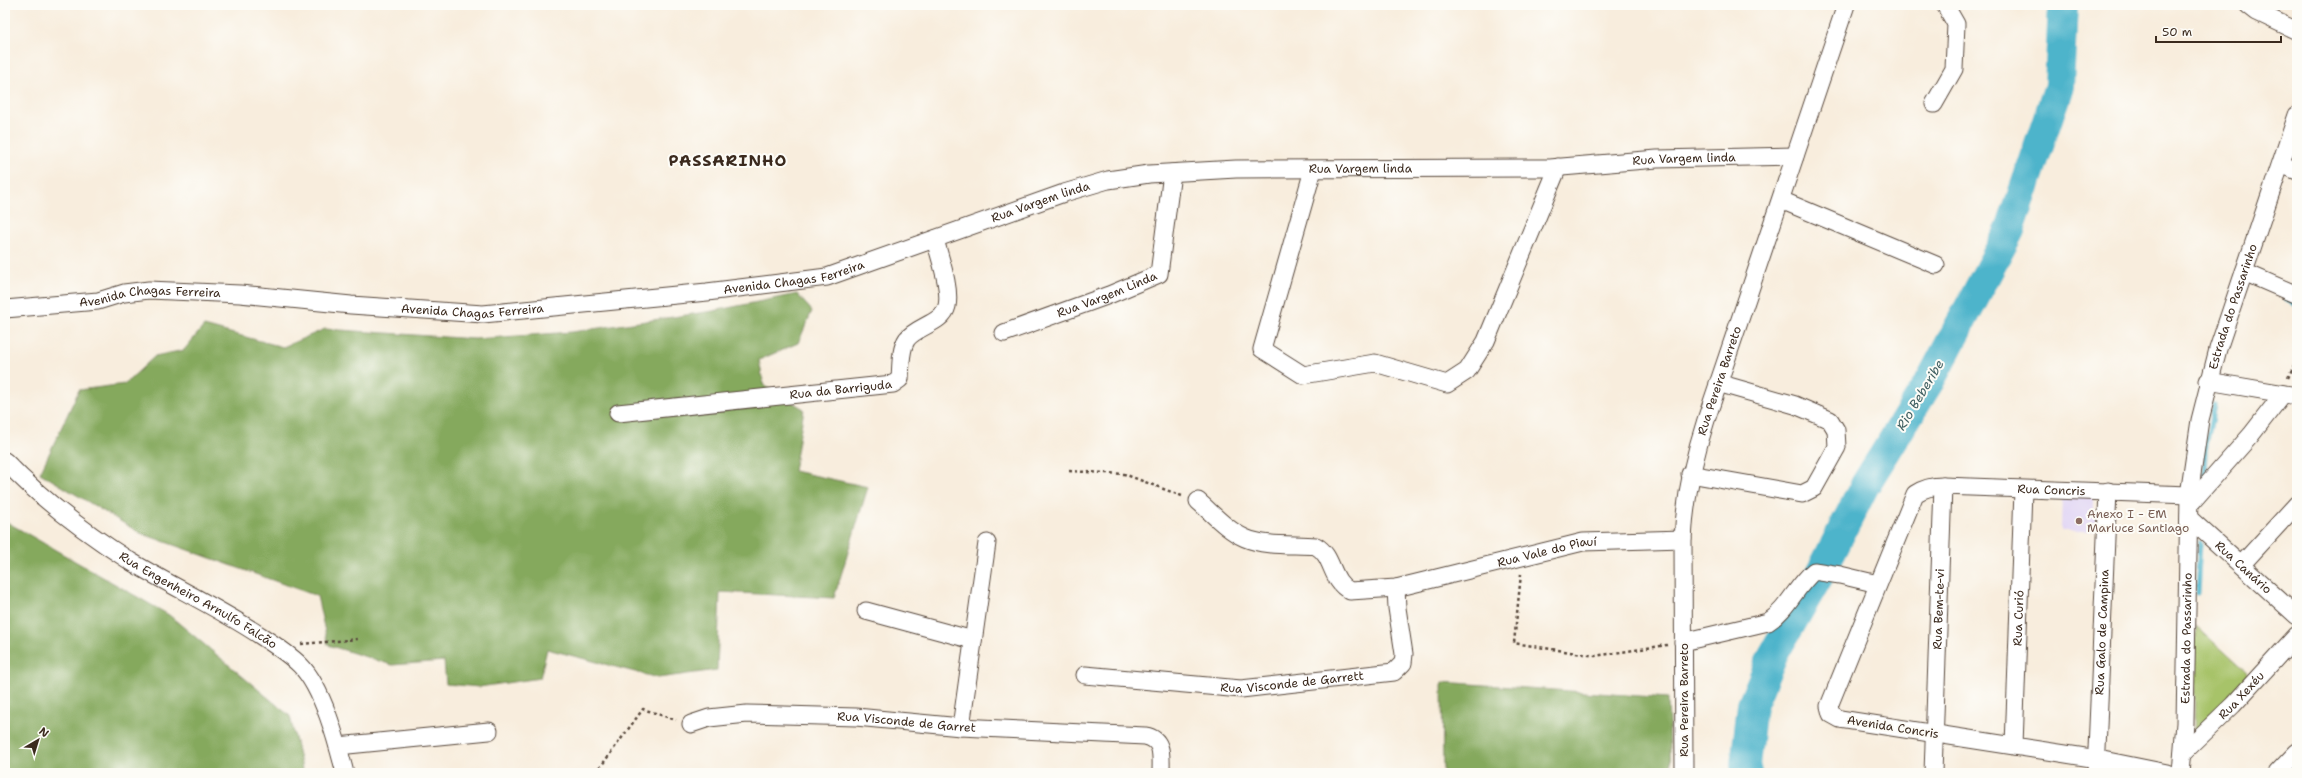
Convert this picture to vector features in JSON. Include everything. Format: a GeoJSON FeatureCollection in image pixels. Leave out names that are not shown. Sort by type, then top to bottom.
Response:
{"type":"FeatureCollection","features":[{"type":"Feature","properties":{"kind":"street","name":"Rua Pereira Barreto"},"geometry":{"type":"LineString","coordinates":[[1684,773],[1683,539],[1684,506],[1690,474],[1718,384],[1846,5]]}},
{"type":"Feature","properties":{"kind":"street"},"geometry":{"type":"LineString","coordinates":[[1934,104],[1954,68],[1956,24],[1945,5]]}},
{"type":"Feature","properties":{"kind":"street"},"geometry":{"type":"LineString","coordinates":[[2248,5],[2257,12],[2297,31]]}},
{"type":"Feature","properties":{"kind":"street","name":"Estrada do Passarinho"},"geometry":{"type":"LineString","coordinates":[[2181,773],[2183,753],[2190,506],[2200,420],[2208,381],[2297,115]]}},
{"type":"Feature","properties":{"kind":"street","name":"Rua Vargem linda"},"geometry":{"type":"LineString","coordinates":[[935,239],[1005,212],[1108,180],[1172,173],[1236,169],[1313,170],[1558,167],[1658,159],[1795,156]]}},
{"type":"Feature","properties":{"kind":"street"},"geometry":{"type":"LineString","coordinates":[[2281,164],[2297,171]]}},
{"type":"Feature","properties":{"kind":"street"},"geometry":{"type":"LineString","coordinates":[[1313,170],[1262,349],[1303,375],[1375,363],[1447,384],[1467,371],[1486,342],[1558,167]]}},
{"type":"Feature","properties":{"kind":"street","name":"Rua Vargem Linda"},"geometry":{"type":"LineString","coordinates":[[1004,333],[1109,295],[1159,274],[1172,173]]}},
{"type":"Feature","properties":{"kind":"street"},"geometry":{"type":"LineString","coordinates":[[1781,200],[1936,265]]}},
{"type":"Feature","properties":{"kind":"street","name":"Avenida Chagas Ferreira"},"geometry":{"type":"LineString","coordinates":[[5,309],[98,301],[124,293],[149,290],[226,293],[343,304],[483,314],[707,292],[828,277],[935,239]]}},
{"type":"Feature","properties":{"kind":"street","name":"Rua da Barriguda"},"geometry":{"type":"LineString","coordinates":[[618,413],[893,384],[900,379],[903,350],[908,339],[940,317],[947,306],[947,289],[935,239]]}},
{"type":"Feature","properties":{"kind":"street"},"geometry":{"type":"LineString","coordinates":[[2244,272],[2297,295]]}},
{"type":"Feature","properties":{"kind":"street"},"geometry":{"type":"LineString","coordinates":[[2208,381],[2290,395]]}},
{"type":"Feature","properties":{"kind":"street"},"geometry":{"type":"LineString","coordinates":[[1690,474],[1802,494],[1814,488],[1837,447],[1836,430],[1830,420],[1795,405],[1718,384]]}},
{"type":"Feature","properties":{"kind":"street"},"geometry":{"type":"LineString","coordinates":[[2190,506],[2251,435],[2290,395]]}},
{"type":"Feature","properties":{"kind":"street","name":"Rua Engenheiro Arnulfo Falcão"},"geometry":{"type":"LineString","coordinates":[[5,461],[19,476],[76,523],[130,561],[197,596],[282,649],[300,665],[312,680],[338,746],[345,773]]}},
{"type":"Feature","properties":{"kind":"street","name":"Rua Concris"},"geometry":{"type":"LineString","coordinates":[[1915,494],[1932,486],[2023,490],[2108,491],[2190,506]]}},
{"type":"Feature","properties":{"kind":"street","name":"Rua Bem-te-vi"},"geometry":{"type":"LineString","coordinates":[[1933,773],[1943,486]]}},
{"type":"Feature","properties":{"kind":"street","name":"Rua Curió"},"geometry":{"type":"LineString","coordinates":[[2014,746],[2023,490]]}},
{"type":"Feature","properties":{"kind":"street","name":"Rua Galo de Campina"},"geometry":{"type":"LineString","coordinates":[[2097,766],[2108,491]]}},
{"type":"Feature","properties":{"kind":"street","name":"Avenida Concris"},"geometry":{"type":"LineString","coordinates":[[1915,494],[1831,699],[1829,706],[1830,714],[1840,719],[2014,746],[2097,766],[2167,773]]}},
{"type":"Feature","properties":{"kind":"street"},"geometry":{"type":"LineString","coordinates":[[1198,501],[1230,530],[1246,538],[1264,542],[1316,546],[1322,549],[1338,582],[1350,591],[1396,588]]}},
{"type":"Feature","properties":{"kind":"street"},"geometry":{"type":"LineString","coordinates":[[2242,564],[2297,504]]}},
{"type":"Feature","properties":{"kind":"street","name":"Rua Canário"},"geometry":{"type":"LineString","coordinates":[[2190,506],[2242,564],[2297,616]]}},
{"type":"Feature","properties":{"kind":"street","name":"Rua Vale do Piauí"},"geometry":{"type":"LineString","coordinates":[[1396,588],[1583,542],[1683,539]]}},
{"type":"Feature","properties":{"kind":"street"},"geometry":{"type":"LineString","coordinates":[[961,727],[986,543]]}},
{"type":"Feature","properties":{"kind":"street"},"geometry":{"type":"LineString","coordinates":[[1684,642],[1768,622],[1780,614],[1804,580],[1817,571],[1878,584]]}},
{"type":"Feature","properties":{"kind":"street","name":"Rua Visconde de Garrett"},"geometry":{"type":"LineString","coordinates":[[1085,675],[1241,689],[1394,672],[1403,663],[1404,654],[1397,608],[1396,588]]}},
{"type":"Feature","properties":{"kind":"street"},"geometry":{"type":"LineString","coordinates":[[866,611],[973,640]]}},
{"type":"Feature","properties":{"kind":"street","name":"Rua Xexéu"},"geometry":{"type":"LineString","coordinates":[[2183,753],[2233,705],[2297,634]]}},
{"type":"Feature","properties":{"kind":"street","name":"Rua Visconde de Garret"},"geometry":{"type":"LineString","coordinates":[[691,724],[709,718],[747,714],[856,717],[961,727],[1145,736],[1156,739],[1159,743],[1161,773]]}},
{"type":"Feature","properties":{"kind":"street"},"geometry":{"type":"LineString","coordinates":[[338,746],[489,731]]}},
{"type":"Feature","properties":{"kind":"street"},"geometry":{"type":"LineString","coordinates":[[2277,773],[2297,752]]}},
{"type":"Feature","properties":{"kind":"path"},"geometry":{"type":"LineString","coordinates":[[1069,471],[1124,474],[1198,501]]}},
{"type":"Feature","properties":{"kind":"path"},"geometry":{"type":"LineString","coordinates":[[1522,557],[1514,643],[1595,656],[1684,642]]}},
{"type":"Feature","properties":{"kind":"path"},"geometry":{"type":"LineString","coordinates":[[282,649],[306,642],[359,639]]}},
{"type":"Feature","properties":{"kind":"path"},"geometry":{"type":"LineString","coordinates":[[596,773],[643,709],[691,724]]}},
{"type":"Feature","properties":{"kind":"shaded area","name":"Anexo I - EM Marluce Santiago"},"geometry":{"type":"Polygon","coordinates":[[[2062,495],[2094,496],[2094,511],[2097,512],[2095,531],[2061,531],[2062,495]]]}},
{"type":"Feature","properties":{"kind":"green space"},"geometry":{"type":"Polygon","coordinates":[[[797,294],[812,311],[798,343],[759,360],[764,386],[804,409],[794,471],[868,487],[834,598],[720,592],[717,670],[658,678],[547,649],[540,678],[479,687],[446,684],[444,661],[392,665],[328,645],[317,596],[140,533],[40,473],[79,390],[125,384],[155,356],[184,350],[204,326],[283,347],[325,329],[475,339],[572,332],[713,311],[797,294]]]}},
{"type":"Feature","properties":{"kind":"green space"},"geometry":{"type":"Polygon","coordinates":[[[5,521],[169,615],[290,716],[303,773],[5,773],[5,521]]]}},
{"type":"Feature","properties":{"kind":"green space"},"geometry":{"type":"Polygon","coordinates":[[[2196,626],[2249,674],[2198,734],[2194,735],[2196,626]]]}},
{"type":"Feature","properties":{"kind":"green space"},"geometry":{"type":"Polygon","coordinates":[[[1442,682],[1668,698],[1671,773],[1443,773],[1442,682]]]}},
{"type":"Feature","properties":{"kind":"waterway","name":"Rio Beberibe"},"geometry":{"type":"LineString","coordinates":[[1747,773],[1745,765],[1752,705],[1773,655],[1820,574],[1865,485],[1931,379],[2010,230],[2059,86],[2063,5]]}},
{"type":"Feature","properties":{"kind":"waterway"},"geometry":{"type":"LineString","coordinates":[[2285,299],[2297,305]]}},
{"type":"Feature","properties":{"kind":"waterway"},"geometry":{"type":"LineString","coordinates":[[2204,478],[2205,451],[2214,405]]}},
{"type":"Feature","properties":{"kind":"waterway"},"geometry":{"type":"LineString","coordinates":[[2197,593],[2200,543]]}},
{"type":"Feature","properties":{"kind":"place","name":"Anexo I - EM Marluce Santiago"},"geometry":{"type":"Point","coordinates":[2079,521]}},
{"type":"Feature","properties":{"kind":"district","name":"PASSARINHO"},"geometry":{"type":"Point","coordinates":[728,160]}}]}
